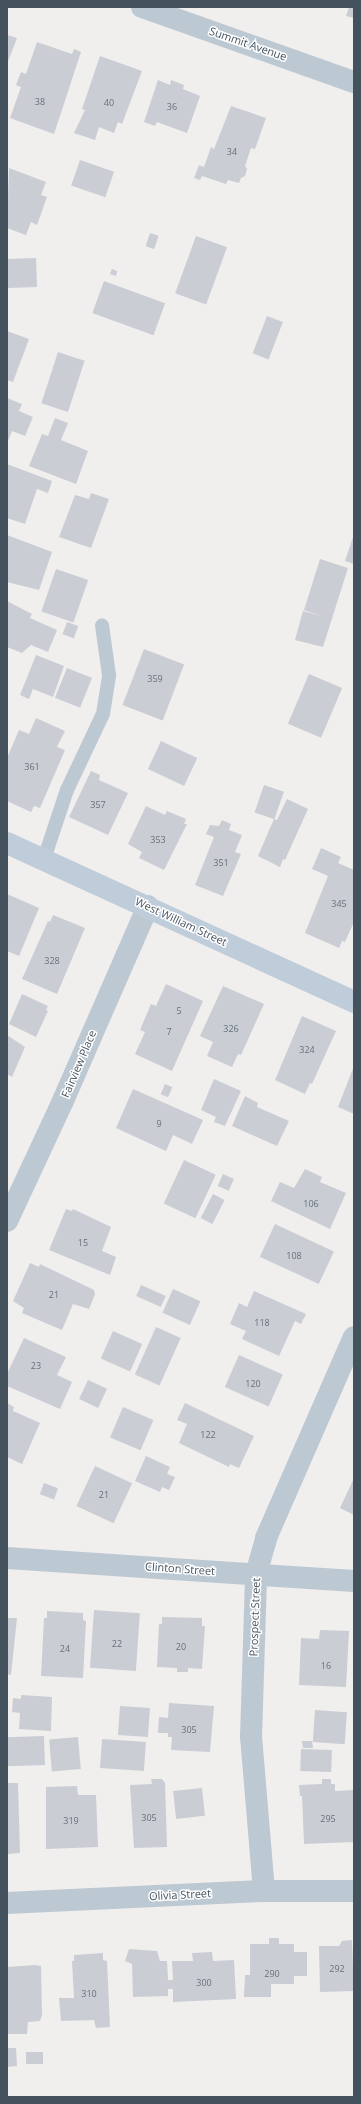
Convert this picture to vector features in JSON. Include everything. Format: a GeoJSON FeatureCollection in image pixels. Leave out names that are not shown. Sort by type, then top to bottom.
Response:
{"type":"FeatureCollection","features":[{"type":"Feature","properties":{"kind":"street","name":"Summit Avenue"},"geometry":{"type":"LineString","coordinates":[[142,7],[354,82]]}},
{"type":"Feature","properties":{"kind":"street","name":"West William Street"},"geometry":{"type":"LineString","coordinates":[[7,843],[148,906],[354,1002]]}},
{"type":"Feature","properties":{"kind":"street","name":"Fairview Place"},"geometry":{"type":"LineString","coordinates":[[7,1221],[62,1103],[148,906]]}},
{"type":"Feature","properties":{"kind":"street","name":"Prospect Street"},"geometry":{"type":"LineString","coordinates":[[264,1891],[252,1738],[256,1574],[266,1538],[354,1338]]}},
{"type":"Feature","properties":{"kind":"street","name":"Clinton Street"},"geometry":{"type":"LineString","coordinates":[[7,1558],[354,1581]]}},
{"type":"Feature","properties":{"kind":"street","name":"Olivia Street"},"geometry":{"type":"LineString","coordinates":[[7,1903],[264,1891],[354,1891]]}},
{"type":"Feature","properties":{"kind":"lane"},"geometry":{"type":"LineString","coordinates":[[44,859],[68,790],[103,714],[109,674],[102,625]]}},
{"type":"Feature","properties":{"kind":"building"},"geometry":{"type":"Polygon","coordinates":[[[349,7],[354,7],[354,18],[346,16],[349,7]]]}},
{"type":"Feature","properties":{"kind":"building"},"geometry":{"type":"Polygon","coordinates":[[[7,35],[17,38],[7,64],[7,35]]]}},
{"type":"Feature","properties":{"kind":"building"},"geometry":{"type":"Polygon","coordinates":[[[37,42],[72,54],[74,49],[81,52],[54,134],[10,118],[21,87],[16,85],[21,72],[26,74],[37,42]]]}},
{"type":"Feature","properties":{"kind":"building"},"geometry":{"type":"Polygon","coordinates":[[[100,56],[142,71],[122,124],[118,122],[114,133],[99,127],[95,140],[74,133],[85,110],[82,109],[100,56]]]}},
{"type":"Feature","properties":{"kind":"building"},"geometry":{"type":"Polygon","coordinates":[[[158,80],[170,85],[171,80],[184,85],[183,89],[200,96],[187,133],[157,122],[155,126],[144,122],[158,80]]]}},
{"type":"Feature","properties":{"kind":"building"},"geometry":{"type":"Polygon","coordinates":[[[231,106],[266,118],[255,149],[251,148],[245,166],[247,169],[245,176],[241,178],[239,183],[228,180],[226,184],[202,176],[200,180],[194,178],[199,165],[204,167],[211,147],[214,149],[231,106]]]}},
{"type":"Feature","properties":{"kind":"building"},"geometry":{"type":"Polygon","coordinates":[[[80,160],[114,172],[105,197],[71,186],[80,160]]]}},
{"type":"Feature","properties":{"kind":"building"},"geometry":{"type":"Polygon","coordinates":[[[9,168],[46,182],[41,195],[47,197],[37,225],[31,222],[26,235],[7,228],[9,168]]]}},
{"type":"Feature","properties":{"kind":"building"},"geometry":{"type":"Polygon","coordinates":[[[150,233],[159,236],[154,249],[146,246],[150,233]]]}},
{"type":"Feature","properties":{"kind":"building"},"geometry":{"type":"Polygon","coordinates":[[[196,236],[227,247],[206,305],[175,293],[196,236]]]}},
{"type":"Feature","properties":{"kind":"building"},"geometry":{"type":"Polygon","coordinates":[[[36,258],[37,287],[8,288],[7,259],[36,258]]]}},
{"type":"Feature","properties":{"kind":"building"},"geometry":{"type":"Polygon","coordinates":[[[112,269],[117,271],[116,276],[110,274],[112,269]]]}},
{"type":"Feature","properties":{"kind":"building"},"geometry":{"type":"Polygon","coordinates":[[[104,281],[165,303],[153,335],[92,313],[104,281]]]}},
{"type":"Feature","properties":{"kind":"building"},"geometry":{"type":"Polygon","coordinates":[[[267,316],[283,322],[269,359],[253,353],[267,316]]]}},
{"type":"Feature","properties":{"kind":"building"},"geometry":{"type":"Polygon","coordinates":[[[7,331],[29,339],[13,382],[7,380],[7,331]]]}},
{"type":"Feature","properties":{"kind":"building"},"geometry":{"type":"Polygon","coordinates":[[[58,352],[85,361],[68,412],[41,403],[58,352]]]}},
{"type":"Feature","properties":{"kind":"building"},"geometry":{"type":"Polygon","coordinates":[[[7,398],[22,404],[19,411],[33,417],[25,436],[12,431],[7,444],[7,398]]]}},
{"type":"Feature","properties":{"kind":"building"},"geometry":{"type":"Polygon","coordinates":[[[55,418],[68,423],[61,440],[88,451],[76,484],[29,466],[42,434],[48,436],[55,418]]]}},
{"type":"Feature","properties":{"kind":"building"},"geometry":{"type":"Polygon","coordinates":[[[7,464],[52,481],[48,493],[37,489],[25,524],[7,518],[7,464]]]}},
{"type":"Feature","properties":{"kind":"building"},"geometry":{"type":"Polygon","coordinates":[[[91,493],[109,499],[91,548],[59,537],[75,495],[89,499],[91,493]]]}},
{"type":"Feature","properties":{"kind":"building"},"geometry":{"type":"Polygon","coordinates":[[[354,534],[354,564],[345,561],[354,534]]]}},
{"type":"Feature","properties":{"kind":"building"},"geometry":{"type":"Polygon","coordinates":[[[7,535],[52,552],[39,590],[7,582],[7,535]]]}},
{"type":"Feature","properties":{"kind":"building"},"geometry":{"type":"Polygon","coordinates":[[[320,559],[348,568],[323,647],[295,640],[303,611],[322,616],[304,610],[320,559]]]}},
{"type":"Feature","properties":{"kind":"building"},"geometry":{"type":"Polygon","coordinates":[[[56,569],[88,580],[73,623],[41,612],[56,569]]]}},
{"type":"Feature","properties":{"kind":"building"},"geometry":{"type":"Polygon","coordinates":[[[7,601],[32,614],[30,618],[57,630],[48,652],[31,645],[22,653],[7,647],[7,601]]]}},
{"type":"Feature","properties":{"kind":"building"},"geometry":{"type":"Polygon","coordinates":[[[67,622],[78,626],[74,638],[63,634],[67,622]]]}},
{"type":"Feature","properties":{"kind":"building"},"geometry":{"type":"Polygon","coordinates":[[[144,649],[184,664],[163,720],[122,705],[144,649]]]}},
{"type":"Feature","properties":{"kind":"building"},"geometry":{"type":"Polygon","coordinates":[[[36,655],[64,666],[53,697],[33,689],[29,699],[20,695],[36,655]]]}},
{"type":"Feature","properties":{"kind":"building"},"geometry":{"type":"Polygon","coordinates":[[[67,668],[92,678],[80,708],[55,698],[67,668]]]}},
{"type":"Feature","properties":{"kind":"building"},"geometry":{"type":"Polygon","coordinates":[[[309,674],[342,688],[321,738],[288,724],[309,674]]]}},
{"type":"Feature","properties":{"kind":"building"},"geometry":{"type":"Polygon","coordinates":[[[36,718],[65,731],[57,747],[65,750],[40,808],[34,806],[31,812],[7,801],[7,758],[19,730],[29,734],[36,718]]]}},
{"type":"Feature","properties":{"kind":"building"},"geometry":{"type":"Polygon","coordinates":[[[161,741],[197,758],[184,786],[148,769],[161,741]]]}},
{"type":"Feature","properties":{"kind":"building"},"geometry":{"type":"Polygon","coordinates":[[[91,771],[100,775],[99,780],[128,793],[108,835],[69,817],[91,771]]]}},
{"type":"Feature","properties":{"kind":"building"},"geometry":{"type":"Polygon","coordinates":[[[264,785],[284,792],[274,819],[255,812],[264,785]]]}},
{"type":"Feature","properties":{"kind":"building"},"geometry":{"type":"Polygon","coordinates":[[[287,799],[308,809],[285,860],[283,859],[280,867],[258,856],[274,819],[277,820],[287,799]]]}},
{"type":"Feature","properties":{"kind":"building"},"geometry":{"type":"Polygon","coordinates":[[[146,806],[165,815],[167,811],[186,819],[184,824],[187,824],[164,870],[139,858],[142,852],[128,844],[146,806]]]}},
{"type":"Feature","properties":{"kind":"building"},"geometry":{"type":"Polygon","coordinates":[[[222,820],[231,824],[229,830],[242,835],[235,852],[241,854],[223,896],[195,885],[214,837],[206,834],[210,825],[219,826],[222,820]]]}},
{"type":"Feature","properties":{"kind":"building"},"geometry":{"type":"Polygon","coordinates":[[[321,848],[341,857],[338,863],[354,870],[354,922],[345,942],[342,941],[339,948],[305,933],[328,876],[312,869],[321,848]]]}},
{"type":"Feature","properties":{"kind":"building"},"geometry":{"type":"Polygon","coordinates":[[[7,894],[39,908],[19,956],[7,951],[7,894]]]}},
{"type":"Feature","properties":{"kind":"building"},"geometry":{"type":"Polygon","coordinates":[[[53,915],[85,928],[57,994],[22,979],[48,921],[50,922],[53,915]]]}},
{"type":"Feature","properties":{"kind":"building"},"geometry":{"type":"Polygon","coordinates":[[[166,984],[203,1001],[172,1071],[135,1054],[145,1032],[140,1030],[151,1004],[156,1006],[166,984]]]}},
{"type":"Feature","properties":{"kind":"building"},"geometry":{"type":"Polygon","coordinates":[[[223,986],[264,1004],[241,1055],[238,1054],[232,1067],[207,1056],[213,1042],[200,1036],[223,986]]]}},
{"type":"Feature","properties":{"kind":"building"},"geometry":{"type":"Polygon","coordinates":[[[22,994],[48,1006],[46,1010],[48,1011],[36,1037],[9,1024],[22,994]]]}},
{"type":"Feature","properties":{"kind":"building"},"geometry":{"type":"Polygon","coordinates":[[[302,1016],[336,1031],[312,1084],[310,1083],[305,1094],[275,1080],[302,1016]]]}},
{"type":"Feature","properties":{"kind":"building"},"geometry":{"type":"Polygon","coordinates":[[[7,1035],[25,1047],[12,1077],[7,1074],[7,1035]]]}},
{"type":"Feature","properties":{"kind":"building"},"geometry":{"type":"Polygon","coordinates":[[[354,1066],[354,1114],[338,1107],[354,1066]]]}},
{"type":"Feature","properties":{"kind":"building"},"geometry":{"type":"Polygon","coordinates":[[[214,1079],[241,1091],[225,1126],[214,1122],[216,1117],[201,1110],[214,1079]]]}},
{"type":"Feature","properties":{"kind":"building"},"geometry":{"type":"Polygon","coordinates":[[[165,1084],[172,1087],[168,1097],[161,1094],[165,1084]]]}},
{"type":"Feature","properties":{"kind":"building"},"geometry":{"type":"Polygon","coordinates":[[[133,1089],[203,1120],[192,1144],[173,1135],[166,1151],[116,1128],[133,1089]]]}},
{"type":"Feature","properties":{"kind":"building"},"geometry":{"type":"Polygon","coordinates":[[[245,1096],[258,1103],[257,1107],[289,1121],[277,1146],[232,1126],[245,1096]]]}},
{"type":"Feature","properties":{"kind":"building"},"geometry":{"type":"Polygon","coordinates":[[[184,1160],[216,1175],[195,1218],[164,1204],[184,1160]]]}},
{"type":"Feature","properties":{"kind":"building"},"geometry":{"type":"Polygon","coordinates":[[[305,1169],[322,1177],[320,1182],[346,1193],[330,1229],[271,1201],[280,1182],[294,1188],[305,1169]]]}},
{"type":"Feature","properties":{"kind":"building"},"geometry":{"type":"Polygon","coordinates":[[[223,1174],[234,1179],[229,1191],[218,1186],[223,1174]]]}},
{"type":"Feature","properties":{"kind":"building"},"geometry":{"type":"Polygon","coordinates":[[[213,1194],[225,1200],[212,1224],[201,1218],[213,1194]]]}},
{"type":"Feature","properties":{"kind":"building"},"geometry":{"type":"Polygon","coordinates":[[[66,1209],[72,1211],[73,1209],[111,1227],[102,1251],[116,1257],[110,1275],[49,1250],[66,1209]]]}},
{"type":"Feature","properties":{"kind":"building"},"geometry":{"type":"Polygon","coordinates":[[[275,1224],[334,1251],[319,1284],[260,1257],[275,1224]]]}},
{"type":"Feature","properties":{"kind":"building"},"geometry":{"type":"Polygon","coordinates":[[[30,1263],[39,1267],[40,1264],[94,1290],[95,1294],[89,1309],[73,1304],[62,1330],[22,1313],[24,1308],[13,1301],[30,1263]]]}},
{"type":"Feature","properties":{"kind":"building"},"geometry":{"type":"Polygon","coordinates":[[[141,1285],[166,1296],[161,1307],[136,1296],[141,1285]]]}},
{"type":"Feature","properties":{"kind":"building"},"geometry":{"type":"Polygon","coordinates":[[[173,1289],[200,1301],[190,1325],[162,1313],[173,1289]]]}},
{"type":"Feature","properties":{"kind":"building"},"geometry":{"type":"Polygon","coordinates":[[[254,1291],[306,1314],[301,1324],[295,1321],[279,1356],[242,1339],[246,1331],[230,1324],[239,1303],[247,1307],[254,1291]]]}},
{"type":"Feature","properties":{"kind":"building"},"geometry":{"type":"Polygon","coordinates":[[[156,1327],[181,1338],[160,1385],[135,1375],[156,1327]]]}},
{"type":"Feature","properties":{"kind":"building"},"geometry":{"type":"Polygon","coordinates":[[[113,1331],[142,1344],[130,1371],[101,1358],[113,1331]]]}},
{"type":"Feature","properties":{"kind":"building"},"geometry":{"type":"Polygon","coordinates":[[[24,1338],[66,1357],[57,1375],[72,1382],[60,1409],[7,1386],[7,1374],[24,1338]]]}},
{"type":"Feature","properties":{"kind":"building"},"geometry":{"type":"Polygon","coordinates":[[[239,1355],[283,1375],[269,1406],[225,1387],[239,1355]]]}},
{"type":"Feature","properties":{"kind":"building"},"geometry":{"type":"Polygon","coordinates":[[[88,1380],[107,1389],[98,1408],[79,1399],[88,1380]]]}},
{"type":"Feature","properties":{"kind":"building"},"geometry":{"type":"Polygon","coordinates":[[[7,1403],[14,1407],[13,1411],[40,1423],[22,1464],[7,1457],[7,1403]]]}},
{"type":"Feature","properties":{"kind":"building"},"geometry":{"type":"Polygon","coordinates":[[[185,1403],[254,1436],[239,1468],[230,1464],[229,1467],[179,1443],[187,1424],[177,1420],[185,1403]]]}},
{"type":"Feature","properties":{"kind":"building"},"geometry":{"type":"Polygon","coordinates":[[[123,1407],[153,1420],[140,1450],[110,1437],[123,1407]]]}},
{"type":"Feature","properties":{"kind":"building"},"geometry":{"type":"Polygon","coordinates":[[[146,1456],[170,1467],[167,1474],[175,1477],[169,1490],[162,1487],[160,1492],[135,1481],[146,1456]]]}},
{"type":"Feature","properties":{"kind":"building"},"geometry":{"type":"Polygon","coordinates":[[[95,1466],[132,1483],[114,1523],[76,1506],[95,1466]]]}},
{"type":"Feature","properties":{"kind":"building"},"geometry":{"type":"Polygon","coordinates":[[[354,1478],[354,1515],[340,1508],[354,1478]]]}},
{"type":"Feature","properties":{"kind":"building"},"geometry":{"type":"Polygon","coordinates":[[[44,1483],[58,1488],[54,1499],[40,1494],[44,1483]]]}},
{"type":"Feature","properties":{"kind":"building"},"geometry":{"type":"Polygon","coordinates":[[[94,1610],[140,1613],[136,1671],[90,1668],[94,1610]]]}},
{"type":"Feature","properties":{"kind":"building"},"geometry":{"type":"Polygon","coordinates":[[[47,1611],[83,1613],[83,1620],[86,1621],[83,1678],[41,1676],[44,1618],[47,1618],[47,1611]]]}},
{"type":"Feature","properties":{"kind":"building"},"geometry":{"type":"Polygon","coordinates":[[[162,1617],[202,1618],[202,1626],[205,1626],[202,1669],[188,1668],[188,1672],[177,1672],[177,1668],[157,1667],[159,1624],[162,1624],[162,1617]]]}},
{"type":"Feature","properties":{"kind":"building"},"geometry":{"type":"Polygon","coordinates":[[[7,1618],[17,1618],[11,1675],[7,1674],[7,1618]]]}},
{"type":"Feature","properties":{"kind":"building"},"geometry":{"type":"Polygon","coordinates":[[[320,1630],[349,1631],[346,1687],[299,1685],[301,1638],[319,1639],[320,1630]]]}},
{"type":"Feature","properties":{"kind":"building"},"geometry":{"type":"Polygon","coordinates":[[[21,1695],[52,1697],[51,1731],[19,1729],[20,1713],[12,1712],[13,1698],[21,1699],[21,1695]]]}},
{"type":"Feature","properties":{"kind":"building"},"geometry":{"type":"Polygon","coordinates":[[[169,1703],[214,1706],[210,1752],[171,1750],[172,1737],[168,1737],[168,1733],[158,1733],[159,1717],[168,1718],[169,1703]]]}},
{"type":"Feature","properties":{"kind":"building"},"geometry":{"type":"Polygon","coordinates":[[[120,1706],[150,1708],[148,1737],[118,1735],[120,1706]]]}},
{"type":"Feature","properties":{"kind":"building"},"geometry":{"type":"Polygon","coordinates":[[[315,1710],[347,1712],[345,1744],[313,1742],[315,1710]]]}},
{"type":"Feature","properties":{"kind":"building"},"geometry":{"type":"Polygon","coordinates":[[[44,1736],[45,1765],[8,1766],[7,1737],[44,1736]]]}},
{"type":"Feature","properties":{"kind":"building"},"geometry":{"type":"Polygon","coordinates":[[[78,1737],[81,1769],[52,1771],[49,1740],[78,1737]]]}},
{"type":"Feature","properties":{"kind":"building"},"geometry":{"type":"Polygon","coordinates":[[[102,1739],[146,1742],[144,1771],[100,1768],[102,1739]]]}},
{"type":"Feature","properties":{"kind":"building"},"geometry":{"type":"Polygon","coordinates":[[[302,1741],[312,1741],[313,1748],[303,1748],[302,1741]]]}},
{"type":"Feature","properties":{"kind":"building"},"geometry":{"type":"Polygon","coordinates":[[[301,1749],[332,1750],[331,1772],[300,1771],[301,1749]]]}},
{"type":"Feature","properties":{"kind":"building"},"geometry":{"type":"Polygon","coordinates":[[[151,1779],[162,1779],[165,1783],[167,1847],[134,1848],[130,1785],[152,1784],[151,1779]]]}},
{"type":"Feature","properties":{"kind":"building"},"geometry":{"type":"Polygon","coordinates":[[[322,1779],[331,1779],[331,1784],[335,1784],[335,1791],[354,1790],[354,1842],[304,1844],[302,1796],[300,1796],[299,1785],[322,1784],[322,1779]]]}},
{"type":"Feature","properties":{"kind":"building"},"geometry":{"type":"Polygon","coordinates":[[[7,1783],[18,1783],[20,1853],[7,1854],[7,1783]]]}},
{"type":"Feature","properties":{"kind":"building"},"geometry":{"type":"Polygon","coordinates":[[[77,1786],[78,1795],[96,1795],[98,1847],[46,1849],[46,1787],[77,1786]]]}},
{"type":"Feature","properties":{"kind":"building"},"geometry":{"type":"Polygon","coordinates":[[[202,1788],[205,1816],[176,1819],[173,1791],[202,1788]]]}},
{"type":"Feature","properties":{"kind":"building"},"geometry":{"type":"Polygon","coordinates":[[[269,1938],[279,1938],[279,1944],[294,1944],[294,1952],[307,1952],[307,1976],[294,1976],[294,1984],[271,1984],[271,1997],[244,1997],[245,1975],[250,1975],[250,1944],[269,1944],[269,1938]]]}},
{"type":"Feature","properties":{"kind":"building"},"geometry":{"type":"Polygon","coordinates":[[[352,1940],[354,1991],[320,1992],[319,1946],[339,1946],[342,1941],[352,1940]]]}},
{"type":"Feature","properties":{"kind":"building"},"geometry":{"type":"Polygon","coordinates":[[[129,1949],[157,1951],[160,1961],[167,1961],[168,1980],[173,1980],[172,1961],[193,1961],[192,1953],[212,1952],[213,1961],[234,1960],[236,1999],[173,2002],[173,1989],[168,1989],[168,1996],[133,1997],[132,1964],[125,1961],[129,1949]]]}},
{"type":"Feature","properties":{"kind":"building"},"geometry":{"type":"Polygon","coordinates":[[[103,1953],[103,1960],[107,1961],[110,2027],[96,2028],[94,2020],[61,2021],[59,1998],[74,1998],[72,1961],[74,1961],[74,1955],[103,1953]]]}},
{"type":"Feature","properties":{"kind":"building"},"geometry":{"type":"Polygon","coordinates":[[[41,1966],[42,2015],[40,2021],[28,2022],[27,2034],[7,2034],[7,1967],[41,1966]]]}},
{"type":"Feature","properties":{"kind":"building"},"geometry":{"type":"Polygon","coordinates":[[[7,2048],[16,2048],[17,2066],[7,2067],[7,2048]]]}},
{"type":"Feature","properties":{"kind":"building"},"geometry":{"type":"Polygon","coordinates":[[[26,2052],[43,2052],[43,2064],[26,2064],[26,2052]]]}}]}
